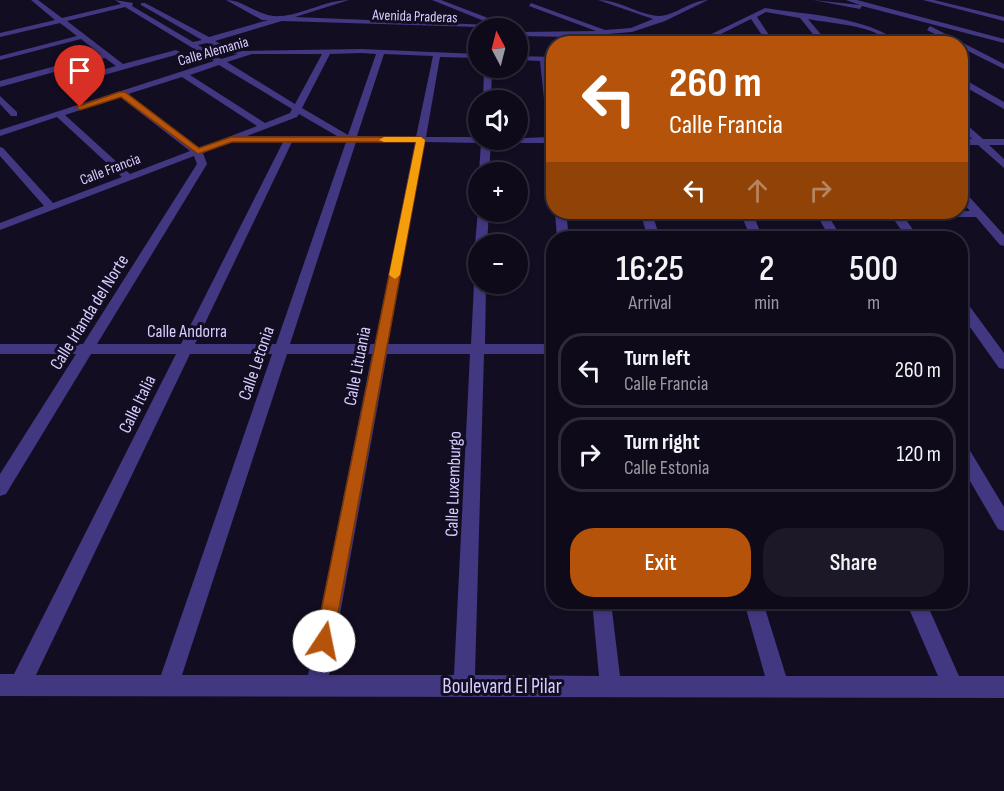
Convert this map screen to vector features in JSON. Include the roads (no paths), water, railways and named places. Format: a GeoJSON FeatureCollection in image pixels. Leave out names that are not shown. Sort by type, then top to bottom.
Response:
{"type":"FeatureCollection","features":[{"type":"Feature","properties":{"kind":"street"},"geometry":{"type":"LineString","coordinates":[[34,0],[122,68]]}},
{"type":"Feature","properties":{"kind":"street"},"geometry":{"type":"LineString","coordinates":[[229,0],[266,21]]}},
{"type":"Feature","properties":{"kind":"street"},"geometry":{"type":"LineString","coordinates":[[188,43],[266,21],[314,2],[329,0]]}},
{"type":"Feature","properties":{"kind":"street"},"geometry":{"type":"LineString","coordinates":[[281,19],[346,0]]}},
{"type":"Feature","properties":{"kind":"street"},"geometry":{"type":"LineString","coordinates":[[435,0],[484,18]]}},
{"type":"Feature","properties":{"kind":"street"},"geometry":{"type":"LineString","coordinates":[[601,0],[662,19]]}},
{"type":"Feature","properties":{"kind":"street"},"geometry":{"type":"LineString","coordinates":[[528,29],[598,28],[634,23],[686,0]]}},
{"type":"Feature","properties":{"kind":"street"},"geometry":{"type":"LineString","coordinates":[[528,34],[606,33],[632,30],[705,0]]}},
{"type":"Feature","properties":{"kind":"street"},"geometry":{"type":"LineString","coordinates":[[816,0],[898,13],[943,36]]}},
{"type":"Feature","properties":{"kind":"street"},"geometry":{"type":"LineString","coordinates":[[849,0],[1004,40]]}},
{"type":"Feature","properties":{"kind":"street"},"geometry":{"type":"LineString","coordinates":[[898,13],[930,0],[1004,17]]}},
{"type":"Feature","properties":{"kind":"street"},"geometry":{"type":"LineString","coordinates":[[942,0],[1004,17]]}},
{"type":"Feature","properties":{"kind":"street"},"geometry":{"type":"LineString","coordinates":[[0,33],[137,1],[226,50],[251,52]]}},
{"type":"Feature","properties":{"kind":"street"},"geometry":{"type":"LineString","coordinates":[[122,3],[350,140]]}},
{"type":"Feature","properties":{"kind":"street"},"geometry":{"type":"LineString","coordinates":[[898,13],[915,3]]}},
{"type":"Feature","properties":{"kind":"street"},"geometry":{"type":"LineString","coordinates":[[531,5],[598,28],[606,33]]}},
{"type":"Feature","properties":{"kind":"street"},"geometry":{"type":"LineString","coordinates":[[709,36],[768,9],[862,26],[883,36]]}},
{"type":"Feature","properties":{"kind":"street"},"geometry":{"type":"LineString","coordinates":[[800,14],[819,36]]}},
{"type":"Feature","properties":{"kind":"street"},"geometry":{"type":"LineString","coordinates":[[752,15],[766,36]]}},
{"type":"Feature","properties":{"kind":"street","name":"Avenida Praderas"},"geometry":{"type":"LineString","coordinates":[[204,38],[250,22],[281,19],[468,31]]}},
{"type":"Feature","properties":{"kind":"street","name":"Avenida Praderas"},"geometry":{"type":"LineString","coordinates":[[266,21],[468,27]]}},
{"type":"Feature","properties":{"kind":"street"},"geometry":{"type":"LineString","coordinates":[[862,26],[872,36]]}},
{"type":"Feature","properties":{"kind":"street"},"geometry":{"type":"LineString","coordinates":[[0,58],[82,37]]}},
{"type":"Feature","properties":{"kind":"street"},"geometry":{"type":"LineString","coordinates":[[968,49],[1004,67]]}},
{"type":"Feature","properties":{"kind":"street"},"geometry":{"type":"LineString","coordinates":[[297,110],[327,51]]}},
{"type":"Feature","properties":{"kind":"street","name":"Calle Alemania"},"geometry":{"type":"LineString","coordinates":[[0,133],[251,52],[327,51],[468,56]]}},
{"type":"Feature","properties":{"kind":"street"},"geometry":{"type":"LineString","coordinates":[[92,90],[81,81],[83,78],[176,52]]}},
{"type":"Feature","properties":{"kind":"street","name":"Calle Letonia"},"geometry":{"type":"LineString","coordinates":[[168,686],[381,52]]}},
{"type":"Feature","properties":{"kind":"street","name":"Calle Lituania"},"geometry":{"type":"LineString","coordinates":[[316,686],[437,54]]}},
{"type":"Feature","properties":{"kind":"street"},"geometry":{"type":"LineString","coordinates":[[0,84],[105,55]]}},
{"type":"Feature","properties":{"kind":"street"},"geometry":{"type":"LineString","coordinates":[[528,58],[546,59]]}},
{"type":"Feature","properties":{"kind":"street"},"geometry":{"type":"LineString","coordinates":[[183,74],[264,126]]}},
{"type":"Feature","properties":{"kind":"street"},"geometry":{"type":"LineString","coordinates":[[968,85],[1004,106]]}},
{"type":"Feature","properties":{"kind":"street"},"geometry":{"type":"LineString","coordinates":[[122,94],[198,152]]}},
{"type":"Feature","properties":{"kind":"street"},"geometry":{"type":"LineString","coordinates":[[0,99],[14,114]]}},
{"type":"Feature","properties":{"kind":"street","name":"Calle Francia"},"geometry":{"type":"LineString","coordinates":[[0,227],[294,115],[297,110]]}},
{"type":"Feature","properties":{"kind":"street"},"geometry":{"type":"LineString","coordinates":[[59,114],[129,178]]}},
{"type":"Feature","properties":{"kind":"street"},"geometry":{"type":"LineString","coordinates":[[968,130],[1004,165]]}},
{"type":"Feature","properties":{"kind":"street","name":"Calle Francia"},"geometry":{"type":"LineString","coordinates":[[231,139],[468,140]]}},
{"type":"Feature","properties":{"kind":"street","name":"Calle Italia"},"geometry":{"type":"LineString","coordinates":[[10,685],[186,349],[289,139]]}},
{"type":"Feature","properties":{"kind":"street","name":"Calle Francia"},"geometry":{"type":"LineString","coordinates":[[528,140],[546,140]]}},
{"type":"Feature","properties":{"kind":"street"},"geometry":{"type":"LineString","coordinates":[[968,142],[1004,142]]}},
{"type":"Feature","properties":{"kind":"street"},"geometry":{"type":"LineString","coordinates":[[0,150],[52,208]]}},
{"type":"Feature","properties":{"kind":"street","name":"Calle Irlanda del Norte"},"geometry":{"type":"LineString","coordinates":[[0,489],[202,164],[198,152]]}},
{"type":"Feature","properties":{"kind":"street"},"geometry":{"type":"LineString","coordinates":[[968,201],[1004,242]]}},
{"type":"Feature","properties":{"kind":"street"},"geometry":{"type":"LineString","coordinates":[[968,214],[980,214]]}},
{"type":"Feature","properties":{"kind":"street"},"geometry":{"type":"LineString","coordinates":[[900,219],[909,231]]}},
{"type":"Feature","properties":{"kind":"street","name":"Calle Luxemburgo"},"geometry":{"type":"LineString","coordinates":[[464,686],[480,294]]}},
{"type":"Feature","properties":{"kind":"street"},"geometry":{"type":"LineString","coordinates":[[968,314],[1004,364]]}},
{"type":"Feature","properties":{"kind":"street","name":"Calle Andorra"},"geometry":{"type":"LineString","coordinates":[[0,349],[546,349]]}},
{"type":"Feature","properties":{"kind":"street"},"geometry":{"type":"LineString","coordinates":[[968,462],[1004,523]]}},
{"type":"Feature","properties":{"kind":"street"},"geometry":{"type":"LineString","coordinates":[[603,609],[611,686]]}},
{"type":"Feature","properties":{"kind":"street"},"geometry":{"type":"LineString","coordinates":[[756,609],[777,686]]}},
{"type":"Feature","properties":{"kind":"street"},"geometry":{"type":"LineString","coordinates":[[919,609],[953,687]]}},
{"type":"Feature","properties":{"kind":"street","name":"Boulevard El Pilar"},"geometry":{"type":"LineString","coordinates":[[10,685],[1004,687]]}}]}
